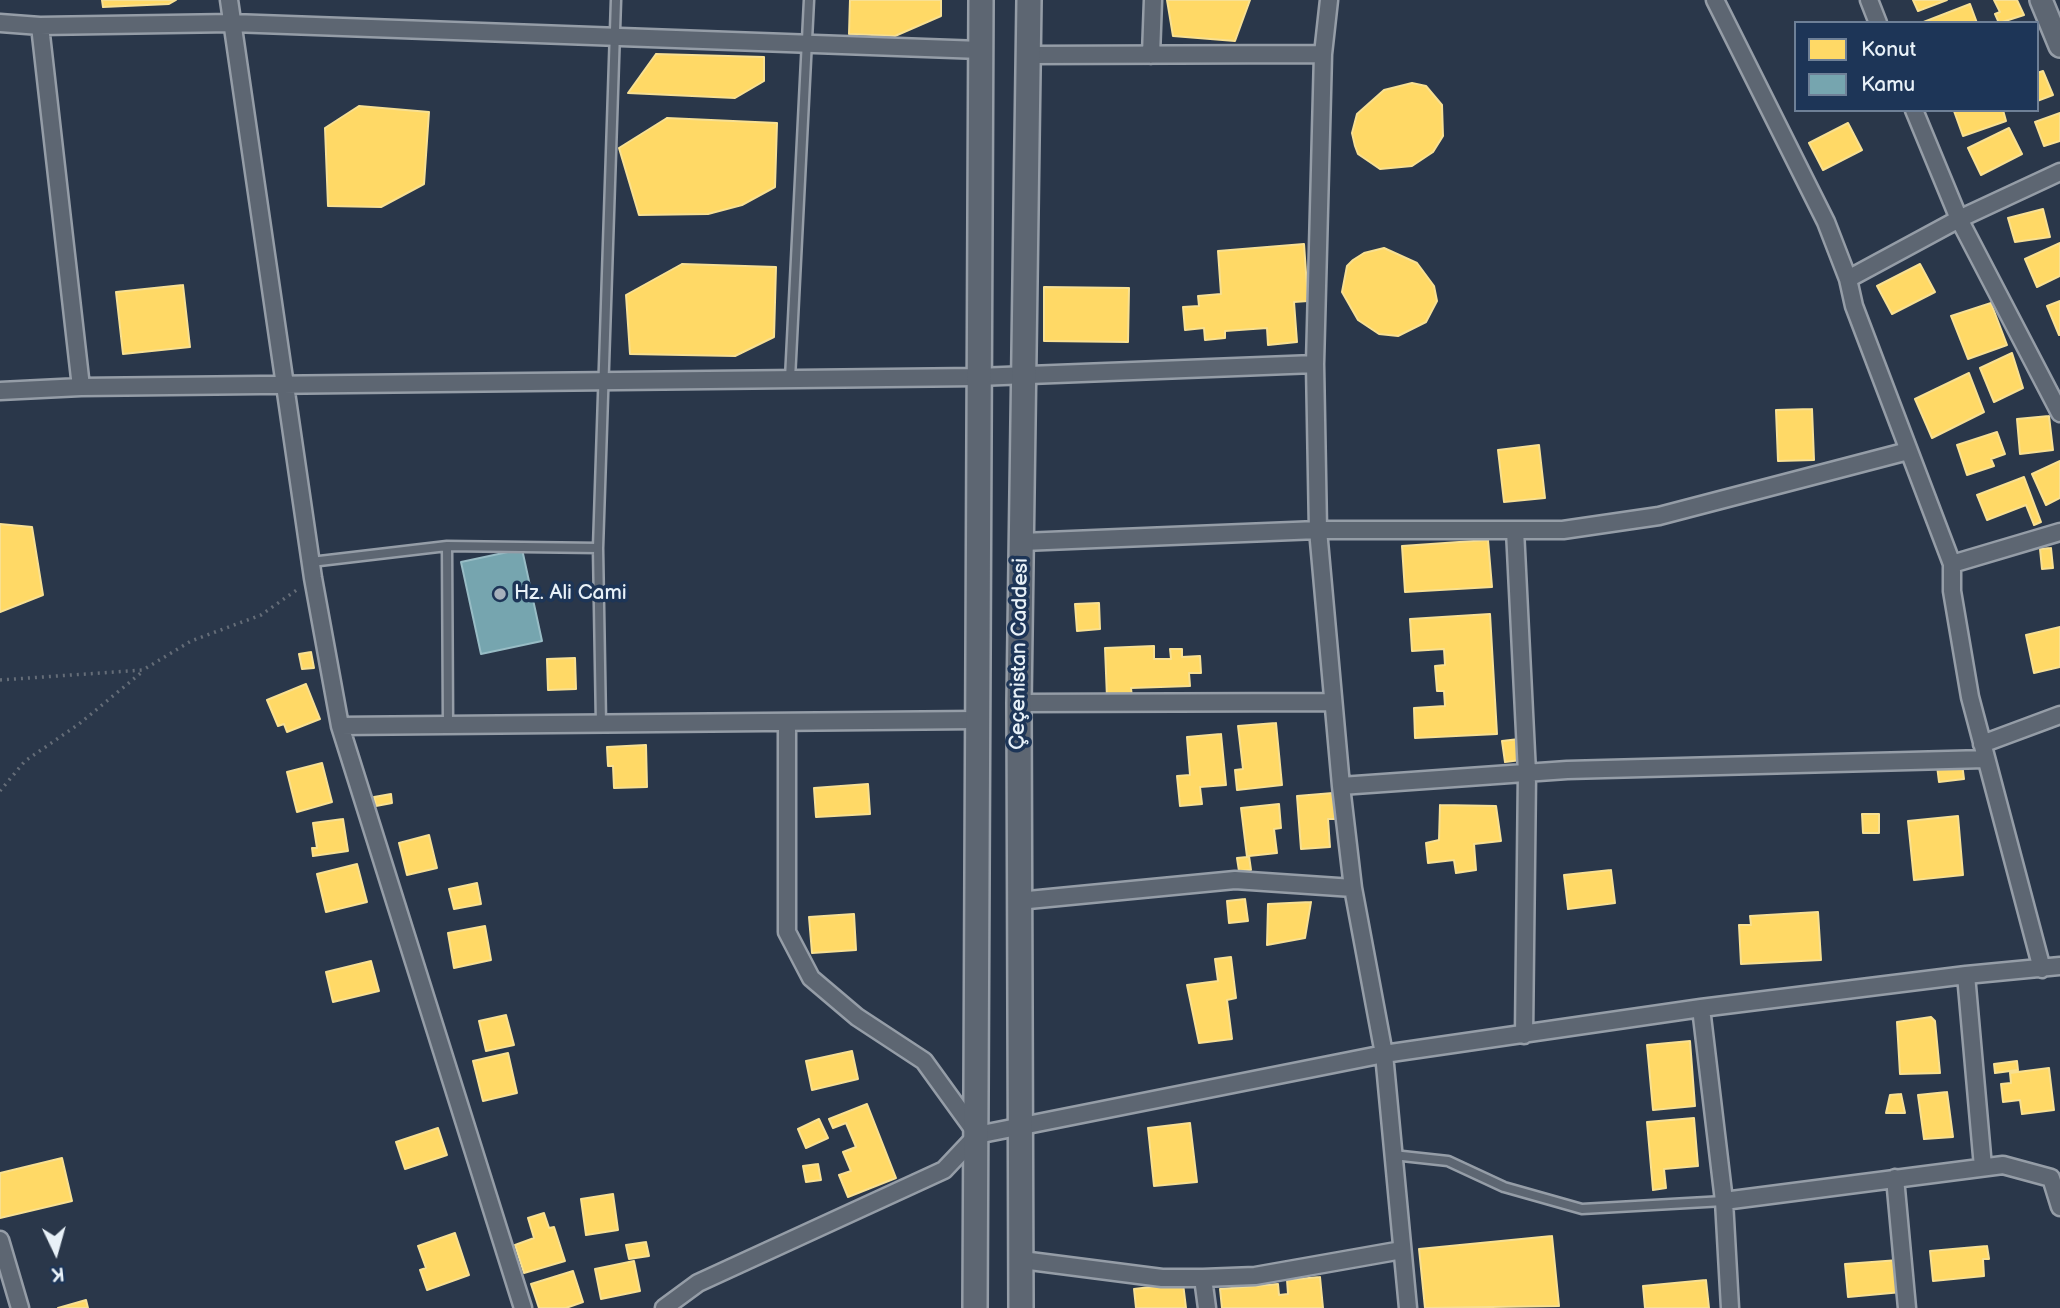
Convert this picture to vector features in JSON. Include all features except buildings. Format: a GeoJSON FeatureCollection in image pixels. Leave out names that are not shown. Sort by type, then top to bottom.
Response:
{"type":"FeatureCollection","features":[{"type":"Feature","properties":{"kind":"main road","name":"Çeçenistan Caddesi"},"geometry":{"type":"LineString","coordinates":[[975,1308],[977,377],[981,0]]}},
{"type":"Feature","properties":{"kind":"main road","name":"Çeçenistan Caddesi"},"geometry":{"type":"LineString","coordinates":[[1021,1308],[1018,703],[1029,0]]}},
{"type":"Feature","properties":{"kind":"street"},"geometry":{"type":"LineString","coordinates":[[229,0],[312,570],[340,726],[523,1308]]}},
{"type":"Feature","properties":{"kind":"street"},"geometry":{"type":"LineString","coordinates":[[1151,55],[1153,0]]}},
{"type":"Feature","properties":{"kind":"street"},"geometry":{"type":"LineString","coordinates":[[1329,0],[1323,54],[1315,364],[1318,530],[1340,786],[1353,888],[1384,1054],[1408,1308]]}},
{"type":"Feature","properties":{"kind":"street"},"geometry":{"type":"LineString","coordinates":[[1715,0],[1826,222],[1848,279],[1854,306],[1952,564],[1952,591],[1970,697],[2042,969]]}},
{"type":"Feature","properties":{"kind":"street"},"geometry":{"type":"LineString","coordinates":[[1869,0],[1877,21]]}},
{"type":"Feature","properties":{"kind":"street"},"geometry":{"type":"LineString","coordinates":[[2041,0],[2060,46]]}},
{"type":"Feature","properties":{"kind":"street"},"geometry":{"type":"LineString","coordinates":[[0,23],[40,26],[232,23],[981,50]]}},
{"type":"Feature","properties":{"kind":"street"},"geometry":{"type":"LineString","coordinates":[[40,26],[81,387]]}},
{"type":"Feature","properties":{"kind":"street"},"geometry":{"type":"LineString","coordinates":[[1028,55],[1323,54]]}},
{"type":"Feature","properties":{"kind":"street"},"geometry":{"type":"LineString","coordinates":[[1915,112],[1959,219],[2060,413]]}},
{"type":"Feature","properties":{"kind":"street"},"geometry":{"type":"LineString","coordinates":[[1848,279],[1959,219],[2060,172]]}},
{"type":"Feature","properties":{"kind":"street"},"geometry":{"type":"LineString","coordinates":[[0,391],[286,383],[977,377],[1315,364]]}},
{"type":"Feature","properties":{"kind":"street"},"geometry":{"type":"LineString","coordinates":[[1022,542],[1318,530],[1563,530],[1659,516],[1908,450]]}},
{"type":"Feature","properties":{"kind":"street"},"geometry":{"type":"LineString","coordinates":[[1515,530],[1527,773],[1524,1035]]}},
{"type":"Feature","properties":{"kind":"street"},"geometry":{"type":"LineString","coordinates":[[1952,564],[2060,532]]}},
{"type":"Feature","properties":{"kind":"street"},"geometry":{"type":"LineString","coordinates":[[1018,703],[1332,702]]}},
{"type":"Feature","properties":{"kind":"street"},"geometry":{"type":"LineString","coordinates":[[1340,786],[1527,773],[1984,751],[2060,715]]}},
{"type":"Feature","properties":{"kind":"street"},"geometry":{"type":"LineString","coordinates":[[340,726],[976,720]]}},
{"type":"Feature","properties":{"kind":"street"},"geometry":{"type":"LineString","coordinates":[[787,722],[787,932],[811,978],[857,1017],[924,1061],[977,1135]]}},
{"type":"Feature","properties":{"kind":"street"},"geometry":{"type":"LineString","coordinates":[[1018,901],[1235,880],[1353,888]]}},
{"type":"Feature","properties":{"kind":"street"},"geometry":{"type":"LineString","coordinates":[[664,1308],[698,1283],[824,1228],[944,1170],[977,1135],[1384,1054],[1701,1008],[2060,966]]}},
{"type":"Feature","properties":{"kind":"street"},"geometry":{"type":"LineString","coordinates":[[1966,975],[1983,1167]]}},
{"type":"Feature","properties":{"kind":"street"},"geometry":{"type":"LineString","coordinates":[[1701,1008],[1724,1200],[1730,1308]]}},
{"type":"Feature","properties":{"kind":"street"},"geometry":{"type":"LineString","coordinates":[[1724,1200],[2003,1165],[2055,1177],[2060,1207]]}},
{"type":"Feature","properties":{"kind":"street"},"geometry":{"type":"LineString","coordinates":[[1895,1178],[1907,1308]]}},
{"type":"Feature","properties":{"kind":"street"},"geometry":{"type":"LineString","coordinates":[[0,1240],[20,1308]]}},
{"type":"Feature","properties":{"kind":"street"},"geometry":{"type":"LineString","coordinates":[[1022,1260],[1162,1278],[1203,1279],[1255,1276],[1402,1250]]}},
{"type":"Feature","properties":{"kind":"street"},"geometry":{"type":"LineString","coordinates":[[1203,1279],[1207,1308]]}},
{"type":"Feature","properties":{"kind":"lane"},"geometry":{"type":"LineString","coordinates":[[601,724],[598,548],[616,0]]}},
{"type":"Feature","properties":{"kind":"lane"},"geometry":{"type":"LineString","coordinates":[[790,379],[809,44],[809,0]]}},
{"type":"Feature","properties":{"kind":"lane"},"geometry":{"type":"LineString","coordinates":[[312,570],[447,546],[598,548]]}},
{"type":"Feature","properties":{"kind":"lane"},"geometry":{"type":"LineString","coordinates":[[447,546],[448,725]]}},
{"type":"Feature","properties":{"kind":"lane"},"geometry":{"type":"LineString","coordinates":[[1393,1155],[1448,1161],[1504,1187],[1582,1209],[1724,1200]]}},
{"type":"Feature","properties":{"kind":"path"},"geometry":{"type":"LineString","coordinates":[[0,792],[25,761],[79,724],[144,670],[191,641],[261,615],[312,570]]}},
{"type":"Feature","properties":{"kind":"path"},"geometry":{"type":"LineString","coordinates":[[0,680],[144,670]]}},
{"type":"Feature","properties":{"kind":"place","name":"Hz. Ali Cami"},"geometry":{"type":"Point","coordinates":[500,594]}}]}
